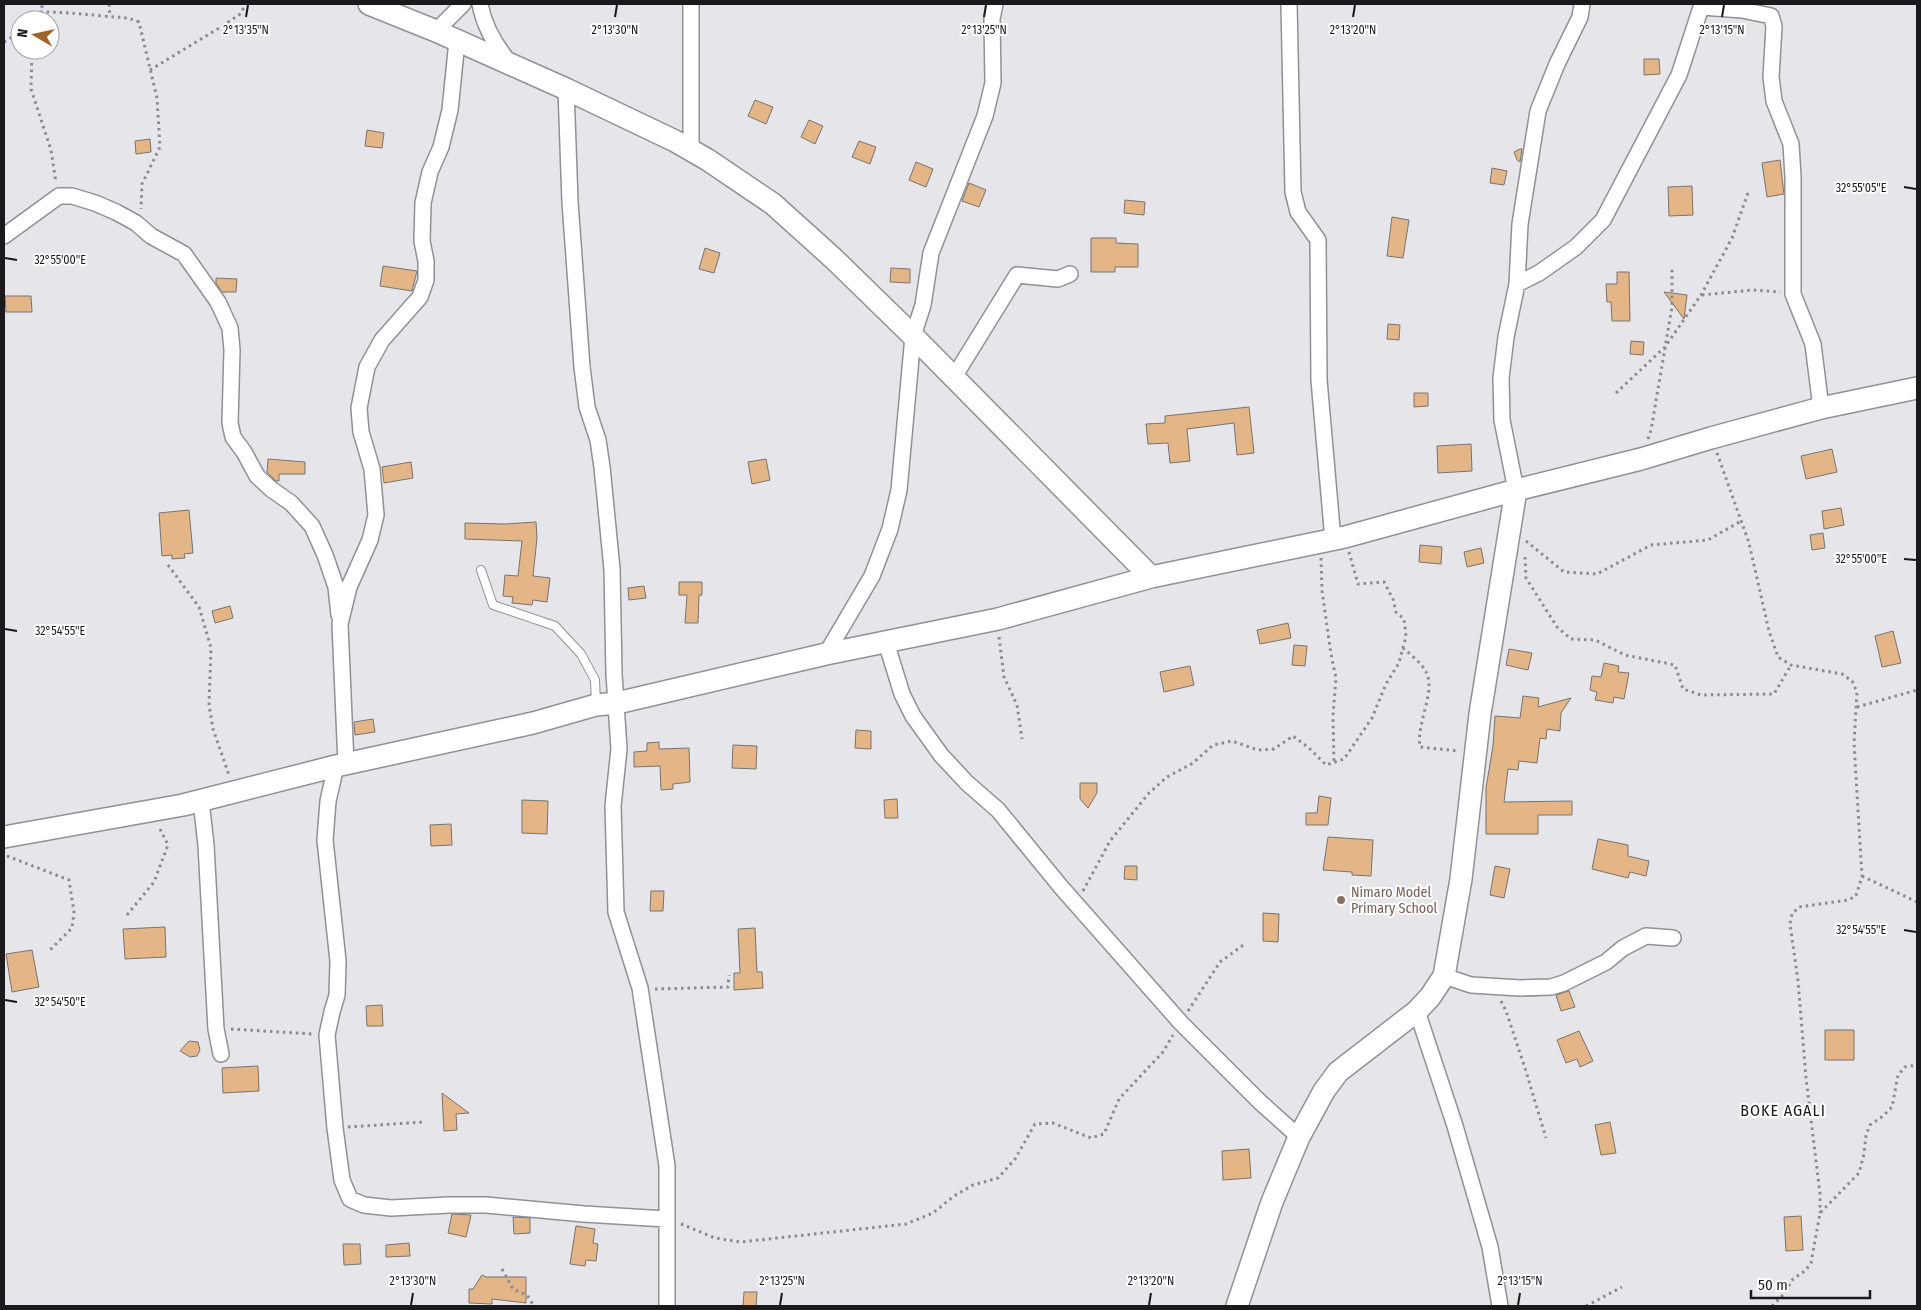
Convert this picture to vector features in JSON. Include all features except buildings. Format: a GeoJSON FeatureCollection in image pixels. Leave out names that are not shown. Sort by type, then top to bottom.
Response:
{"type":"FeatureCollection","features":[{"type":"Feature","properties":{"kind":"street"},"geometry":{"type":"LineString","coordinates":[[369,4],[436,31],[566,89],[691,150],[774,204],[913,336],[1151,577]]}},
{"type":"Feature","properties":{"kind":"street"},"geometry":{"type":"LineString","coordinates":[[436,31],[463,4]]}},
{"type":"Feature","properties":{"kind":"street"},"geometry":{"type":"LineString","coordinates":[[480,4],[482,16],[495,46],[511,65]]}},
{"type":"Feature","properties":{"kind":"street"},"geometry":{"type":"LineString","coordinates":[[691,4],[691,150]]}},
{"type":"Feature","properties":{"kind":"street"},"geometry":{"type":"LineString","coordinates":[[826,654],[872,576],[890,529],[899,490],[913,336],[923,305],[932,253],[985,116],[993,83],[992,28],[995,4]]}},
{"type":"Feature","properties":{"kind":"street"},"geometry":{"type":"LineString","coordinates":[[1289,4],[1293,192],[1298,212],[1318,240],[1319,380],[1333,540]]}},
{"type":"Feature","properties":{"kind":"street"},"geometry":{"type":"LineString","coordinates":[[1238,1306],[1272,1202],[1299,1137],[1324,1091],[1338,1072],[1417,1011],[1430,997],[1444,976],[1461,878],[1476,753],[1508,531],[1516,490],[1502,420],[1501,378],[1506,337],[1516,284],[1520,224],[1538,112],[1556,64],[1580,17],[1582,4]]}},
{"type":"Feature","properties":{"kind":"street"},"geometry":{"type":"LineString","coordinates":[[1516,284],[1539,273],[1576,247],[1603,220],[1679,75],[1702,5],[1771,16],[1774,26],[1771,77],[1774,101],[1791,144],[1793,177],[1793,294],[1813,344],[1821,408]]}},
{"type":"Feature","properties":{"kind":"street"},"geometry":{"type":"LineString","coordinates":[[340,624],[349,587],[370,540],[376,515],[372,469],[361,432],[359,408],[367,367],[382,340],[420,297],[426,280],[426,261],[422,241],[422,203],[430,172],[441,148],[450,110],[457,41]]}},
{"type":"Feature","properties":{"kind":"street"},"geometry":{"type":"LineString","coordinates":[[566,89],[570,202],[582,367],[587,406],[598,440],[612,569],[614,665],[619,749],[612,806],[616,912],[640,988],[667,1166],[667,1306]]}},
{"type":"Feature","properties":{"kind":"street"},"geometry":{"type":"LineString","coordinates":[[4,236],[59,196],[72,196],[95,203],[136,223],[151,236],[184,254],[218,302],[230,328],[232,350],[230,423],[233,437],[257,476],[291,503],[312,526],[325,555],[336,588],[340,624],[341,765],[328,801],[325,840],[338,960],[337,996],[328,1035],[335,1128],[342,1180],[350,1199],[364,1205],[391,1208],[486,1205],[666,1219]]}},
{"type":"Feature","properties":{"kind":"street"},"geometry":{"type":"LineString","coordinates":[[954,377],[1017,275],[1058,279],[1070,274]]}},
{"type":"Feature","properties":{"kind":"street"},"geometry":{"type":"LineString","coordinates":[[4,837],[201,801],[341,765],[533,723],[596,705],[617,702],[826,654],[998,619],[1151,577],[1333,540],[1516,490],[1641,459],[1821,408],[1917,388]]}},
{"type":"Feature","properties":{"kind":"street"},"geometry":{"type":"LineString","coordinates":[[886,642],[902,694],[913,716],[941,756],[967,783],[998,810],[1076,904],[1124,956],[1181,1023],[1260,1102],[1299,1137]]}},
{"type":"Feature","properties":{"kind":"street"},"geometry":{"type":"LineString","coordinates":[[201,801],[206,845],[216,1029],[221,1054]]}},
{"type":"Feature","properties":{"kind":"street"},"geometry":{"type":"LineString","coordinates":[[1444,976],[1471,985],[1550,987],[1564,983],[1606,962],[1623,948],[1646,936],[1673,938]]}},
{"type":"Feature","properties":{"kind":"street"},"geometry":{"type":"LineString","coordinates":[[1417,1011],[1455,1126],[1490,1247],[1500,1306]]}},
{"type":"Feature","properties":{"kind":"lane"},"geometry":{"type":"LineString","coordinates":[[480,570],[493,605],[556,626],[581,654],[595,680],[596,705]]}},
{"type":"Feature","properties":{"kind":"path"},"geometry":{"type":"LineString","coordinates":[[109,4],[110,17]]}},
{"type":"Feature","properties":{"kind":"path"},"geometry":{"type":"LineString","coordinates":[[150,70],[224,25],[240,14],[246,4]]}},
{"type":"Feature","properties":{"kind":"path"},"geometry":{"type":"LineString","coordinates":[[60,12],[110,17],[125,16],[139,22],[157,98],[160,147],[142,184],[142,206],[136,223]]}},
{"type":"Feature","properties":{"kind":"path"},"geometry":{"type":"LineString","coordinates":[[32,60],[32,89],[51,150],[59,196]]}},
{"type":"Feature","properties":{"kind":"path"},"geometry":{"type":"LineString","coordinates":[[1616,393],[1665,347],[1701,295],[1732,238],[1749,190]]}},
{"type":"Feature","properties":{"kind":"path"},"geometry":{"type":"LineString","coordinates":[[1641,459],[1651,430],[1672,308],[1672,267]]}},
{"type":"Feature","properties":{"kind":"path"},"geometry":{"type":"LineString","coordinates":[[1701,295],[1753,290],[1793,294]]}},
{"type":"Feature","properties":{"kind":"path"},"geometry":{"type":"LineString","coordinates":[[1711,438],[1749,543],[1769,631],[1778,657],[1791,665],[1842,674],[1852,681],[1857,692],[1854,743],[1862,876],[1856,896],[1848,900],[1798,907],[1792,914],[1790,924],[1798,981],[1806,1078],[1820,1194],[1820,1213],[1811,1263],[1805,1272],[1793,1279],[1783,1295],[1772,1306]]}},
{"type":"Feature","properties":{"kind":"path"},"geometry":{"type":"LineString","coordinates":[[1741,521],[1708,540],[1650,545],[1597,574],[1564,572],[1525,540],[1526,578],[1557,627],[1571,638],[1595,640],[1625,655],[1675,665],[1683,689],[1701,696],[1774,694],[1791,665]]}},
{"type":"Feature","properties":{"kind":"path"},"geometry":{"type":"LineString","coordinates":[[1076,904],[1110,841],[1149,793],[1166,777],[1193,763],[1213,745],[1232,741],[1258,750],[1274,749],[1293,736],[1309,748],[1326,765],[1344,760],[1372,718],[1386,684],[1399,663],[1406,636],[1404,619],[1396,612],[1393,599],[1384,582],[1358,584],[1333,540]]}},
{"type":"Feature","properties":{"kind":"path"},"geometry":{"type":"LineString","coordinates":[[1333,540],[1322,591],[1336,678],[1334,762]]}},
{"type":"Feature","properties":{"kind":"path"},"geometry":{"type":"LineString","coordinates":[[168,565],[199,607],[211,648],[209,705],[213,729],[235,792]]}},
{"type":"Feature","properties":{"kind":"path"},"geometry":{"type":"LineString","coordinates":[[998,619],[1004,677],[1017,705],[1022,739]]}},
{"type":"Feature","properties":{"kind":"path"},"geometry":{"type":"LineString","coordinates":[[1403,648],[1427,674],[1428,690],[1418,736],[1420,747],[1476,753]]}},
{"type":"Feature","properties":{"kind":"path"},"geometry":{"type":"LineString","coordinates":[[1857,707],[1917,690]]}},
{"type":"Feature","properties":{"kind":"path"},"geometry":{"type":"LineString","coordinates":[[127,915],[154,882],[168,845],[151,811]]}},
{"type":"Feature","properties":{"kind":"path"},"geometry":{"type":"LineString","coordinates":[[4,854],[69,880],[74,912],[72,928],[49,951]]}},
{"type":"Feature","properties":{"kind":"path"},"geometry":{"type":"LineString","coordinates":[[1862,876],[1917,902]]}},
{"type":"Feature","properties":{"kind":"path"},"geometry":{"type":"LineString","coordinates":[[640,988],[728,987],[730,975]]}},
{"type":"Feature","properties":{"kind":"path"},"geometry":{"type":"LineString","coordinates":[[1494,987],[1506,1011],[1546,1138]]}},
{"type":"Feature","properties":{"kind":"path"},"geometry":{"type":"LineString","coordinates":[[216,1029],[328,1035]]}},
{"type":"Feature","properties":{"kind":"path"},"geometry":{"type":"LineString","coordinates":[[1820,1213],[1859,1173],[1866,1135],[1870,1125],[1892,1107],[1898,1075],[1905,1067],[1917,1065]]}},
{"type":"Feature","properties":{"kind":"path"},"geometry":{"type":"LineString","coordinates":[[335,1128],[424,1122]]}},
{"type":"Feature","properties":{"kind":"path"},"geometry":{"type":"LineString","coordinates":[[666,1219],[715,1238],[741,1242],[906,1224],[933,1213],[954,1196],[973,1185],[998,1178],[1015,1159],[1035,1124],[1053,1123],[1092,1138],[1104,1134]]}},
{"type":"Feature","properties":{"kind":"path"},"geometry":{"type":"LineString","coordinates":[[502,1269],[513,1289],[527,1295],[534,1306]]}},
{"type":"Feature","properties":{"kind":"path"},"geometry":{"type":"LineString","coordinates":[[1586,1306],[1622,1287]]}},
{"type":"Feature","properties":{"kind":"place","name":"Nimaro Model Primary School"},"geometry":{"type":"Point","coordinates":[1341,900]}},
{"type":"Feature","properties":{"kind":"district","name":"BOKE AGALI"},"geometry":{"type":"Point","coordinates":[1783,1110]}}]}
